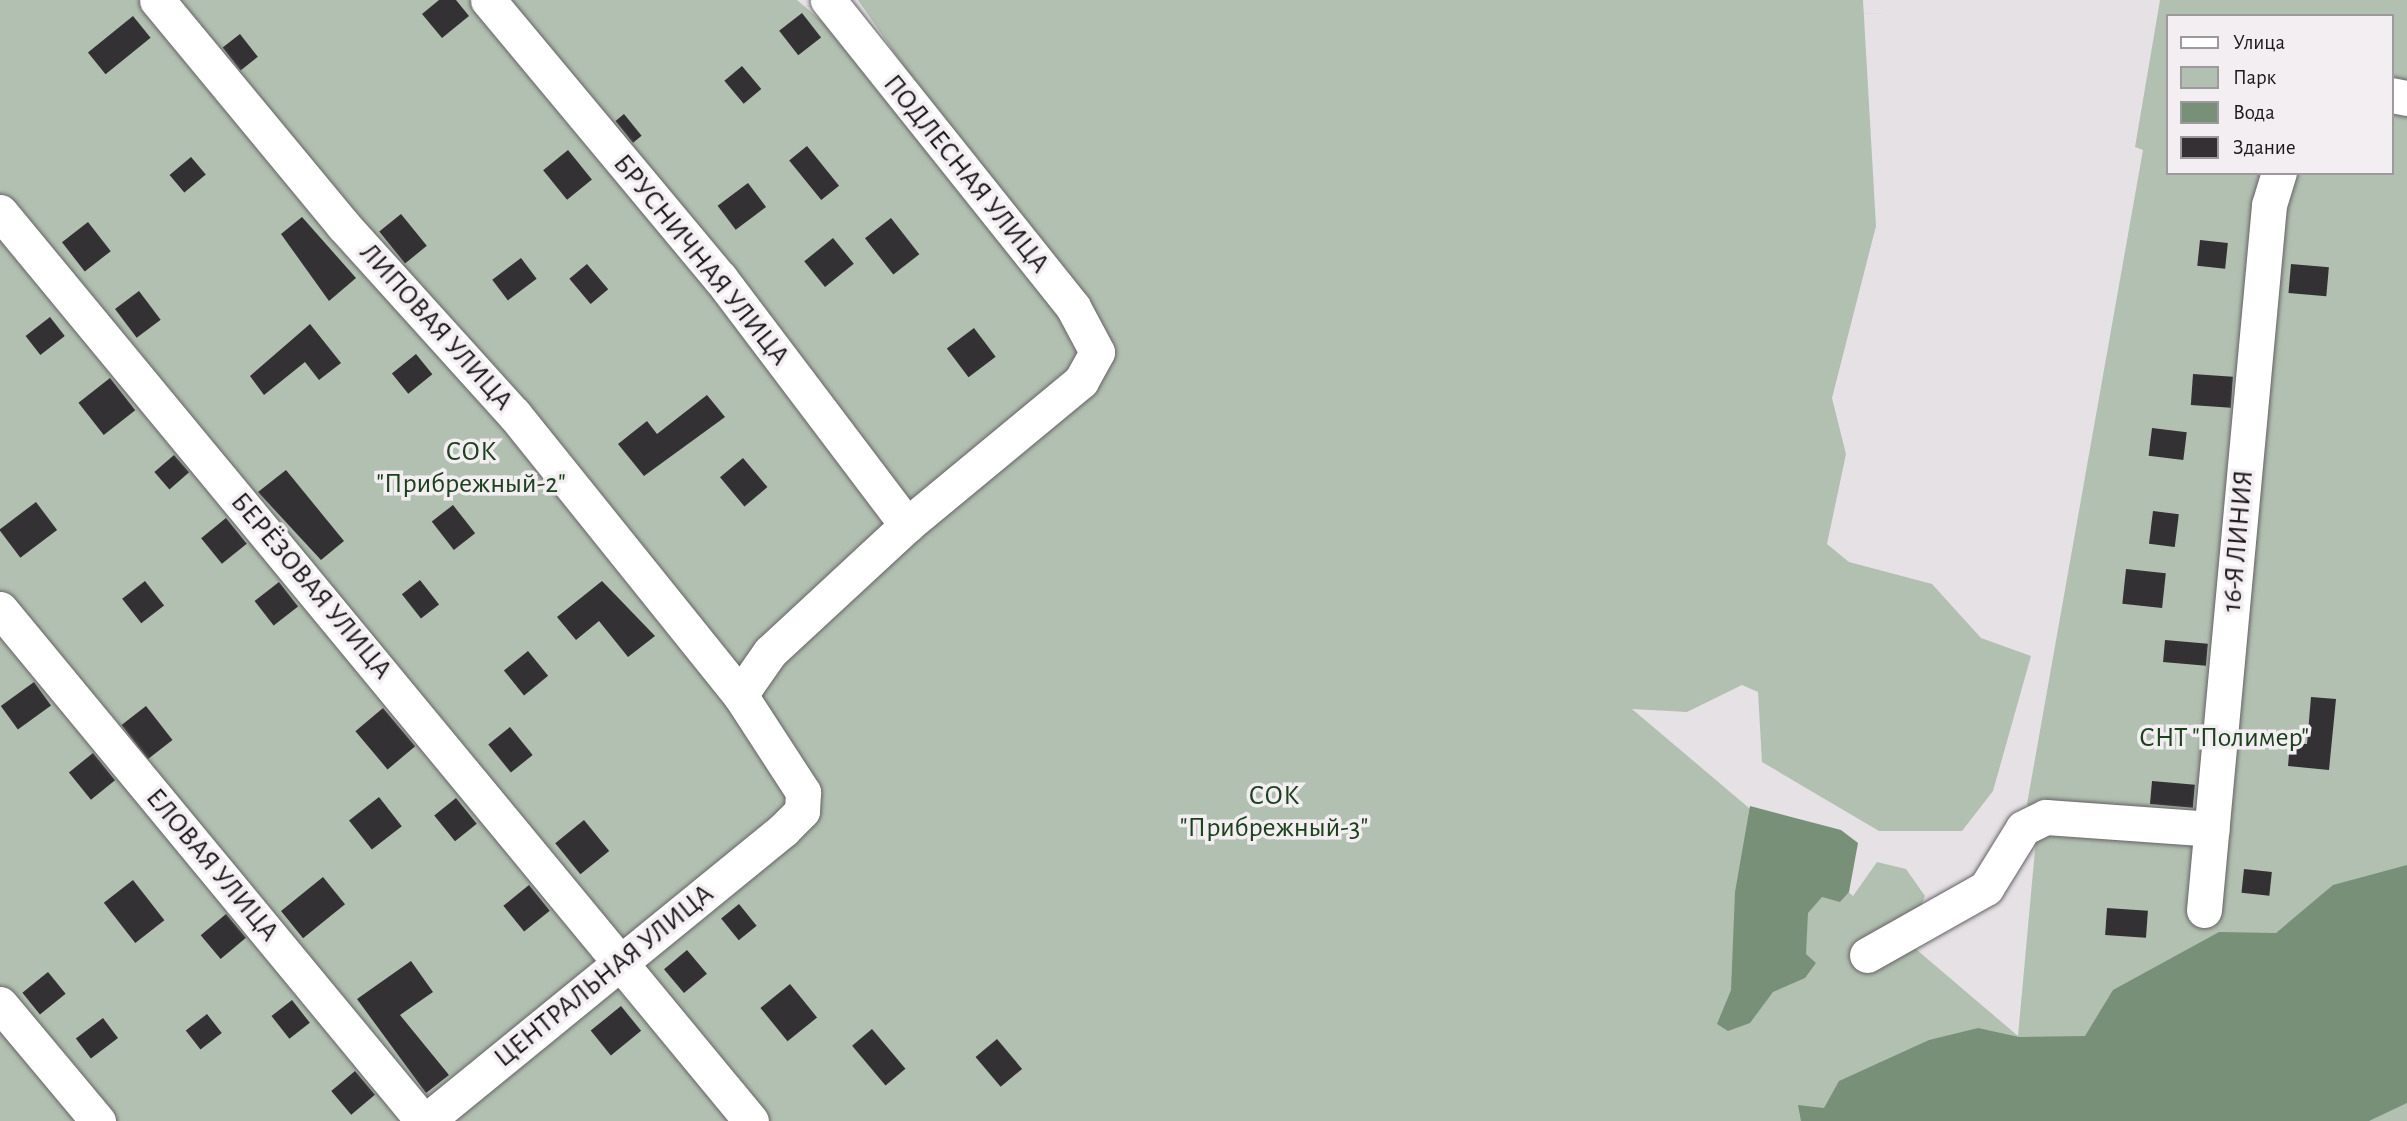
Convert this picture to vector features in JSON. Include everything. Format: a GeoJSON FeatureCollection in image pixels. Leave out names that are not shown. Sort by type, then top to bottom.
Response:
{"type":"FeatureCollection","features":[{"type":"Feature","properties":{"kind":"street","name":"ЛИПОВАЯ УЛИЦА"},"geometry":{"type":"LineString","coordinates":[[157,0],[343,225],[514,414],[740,695],[803,792],[802,811],[783,830]]}},
{"type":"Feature","properties":{"kind":"street","name":"БРУСНИЧНАЯ УЛИЦА"},"geometry":{"type":"LineString","coordinates":[[488,0],[720,278],[907,525]]}},
{"type":"Feature","properties":{"kind":"street","name":"ПОДЛЕСНАЯ УЛИЦА"},"geometry":{"type":"LineString","coordinates":[[828,0],[1073,307],[1097,352],[1081,381],[907,525]]}},
{"type":"Feature","properties":{"kind":"street","name":"16-Я ЛИНИЯ"},"geometry":{"type":"LineString","coordinates":[[2204,910],[2269,205],[2278,175]]}},
{"type":"Feature","properties":{"kind":"street","name":"БЕРЁЗОВАЯ УЛИЦА"},"geometry":{"type":"LineString","coordinates":[[0,212],[623,961],[751,1121]]}},
{"type":"Feature","properties":{"kind":"street"},"geometry":{"type":"LineString","coordinates":[[740,695],[769,652],[907,525]]}},
{"type":"Feature","properties":{"kind":"street","name":"ЕЛОВАЯ УЛИЦА"},"geometry":{"type":"LineString","coordinates":[[0,609],[424,1121]]}},
{"type":"Feature","properties":{"kind":"street"},"geometry":{"type":"LineString","coordinates":[[1867,956],[1986,888],[2023,828],[2046,817],[2211,829]]}},
{"type":"Feature","properties":{"kind":"street","name":"ЦЕНТРАЛЬНАЯ УЛИЦА"},"geometry":{"type":"LineString","coordinates":[[424,1121],[783,830]]}},
{"type":"Feature","properties":{"kind":"street"},"geometry":{"type":"LineString","coordinates":[[0,1004],[98,1121]]}},
{"type":"Feature","properties":{"kind":"green space"},"geometry":{"type":"Polygon","coordinates":[[[0,0],[797,0],[945,126],[858,0],[1863,0],[1876,226],[1832,398],[1846,454],[1827,544],[1849,562],[1932,584],[1981,638],[2031,656],[1993,791],[1962,831],[1879,831],[1762,762],[1758,692],[1742,685],[1687,712],[1632,709],[1853,896],[1877,862],[1906,869],[1925,896],[1913,926],[1897,933],[2018,1036],[2037,828],[2027,804],[2143,150],[2135,147],[2160,0],[2407,0],[2407,1121],[0,1121],[0,0]]]}},
{"type":"Feature","properties":{"kind":"water"},"geometry":{"type":"Polygon","coordinates":[[[1750,806],[1841,830],[1858,843],[1849,892],[1840,902],[1822,897],[1808,913],[1806,954],[1816,963],[1805,978],[1773,992],[1750,1023],[1728,1031],[1717,1024],[1731,990],[1735,892],[1750,806]]]}},
{"type":"Feature","properties":{"kind":"water"},"geometry":{"type":"Polygon","coordinates":[[[2407,865],[2407,1103],[2369,1121],[1801,1121],[1798,1105],[1824,1108],[1839,1081],[1929,1040],[1978,1028],[2019,1037],[2085,1036],[2113,990],[2219,932],[2276,933],[2333,885],[2407,865]]]}},
{"type":"Feature","properties":{"kind":"building"},"geometry":{"type":"Polygon","coordinates":[[[439,0],[456,0],[469,16],[442,38],[422,14],[439,0]]]}},
{"type":"Feature","properties":{"kind":"building"},"geometry":{"type":"Polygon","coordinates":[[[802,13],[821,37],[798,55],[779,31],[802,13]]]}},
{"type":"Feature","properties":{"kind":"building"},"geometry":{"type":"Polygon","coordinates":[[[133,16],[151,38],[106,74],[88,53],[133,16]]]}},
{"type":"Feature","properties":{"kind":"building"},"geometry":{"type":"Polygon","coordinates":[[[240,34],[258,57],[241,70],[223,48],[240,34]]]}},
{"type":"Feature","properties":{"kind":"building"},"geometry":{"type":"Polygon","coordinates":[[[742,66],[761,89],[744,104],[724,81],[742,66]]]}},
{"type":"Feature","properties":{"kind":"building"},"geometry":{"type":"Polygon","coordinates":[[[624,114],[642,136],[633,143],[615,121],[624,114]]]}},
{"type":"Feature","properties":{"kind":"building"},"geometry":{"type":"Polygon","coordinates":[[[807,146],[839,186],[821,200],[789,160],[807,146]]]}},
{"type":"Feature","properties":{"kind":"building"},"geometry":{"type":"Polygon","coordinates":[[[568,150],[592,180],[567,200],[543,170],[568,150]]]}},
{"type":"Feature","properties":{"kind":"building"},"geometry":{"type":"Polygon","coordinates":[[[191,157],[206,175],[184,193],[170,175],[191,157]]]}},
{"type":"Feature","properties":{"kind":"building"},"geometry":{"type":"Polygon","coordinates":[[[748,183],[766,207],[736,230],[718,206],[748,183]]]}},
{"type":"Feature","properties":{"kind":"building"},"geometry":{"type":"Polygon","coordinates":[[[401,214],[427,246],[405,263],[379,232],[401,214]]]}},
{"type":"Feature","properties":{"kind":"building"},"geometry":{"type":"Polygon","coordinates":[[[302,217],[356,278],[329,301],[281,234],[302,217]]]}},
{"type":"Feature","properties":{"kind":"building"},"geometry":{"type":"Polygon","coordinates":[[[891,218],[919,254],[893,275],[865,238],[891,218]]]}},
{"type":"Feature","properties":{"kind":"building"},"geometry":{"type":"Polygon","coordinates":[[[88,222],[111,251],[85,271],[62,242],[88,222]]]}},
{"type":"Feature","properties":{"kind":"building"},"geometry":{"type":"Polygon","coordinates":[[[833,238],[854,264],[825,287],[804,261],[833,238]]]}},
{"type":"Feature","properties":{"kind":"building"},"geometry":{"type":"Polygon","coordinates":[[[2200,240],[2228,243],[2225,269],[2197,266],[2200,240]]]}},
{"type":"Feature","properties":{"kind":"building"},"geometry":{"type":"Polygon","coordinates":[[[521,258],[537,279],[508,300],[492,280],[521,258]]]}},
{"type":"Feature","properties":{"kind":"building"},"geometry":{"type":"Polygon","coordinates":[[[587,264],[608,289],[591,304],[569,279],[587,264]]]}},
{"type":"Feature","properties":{"kind":"building"},"geometry":{"type":"Polygon","coordinates":[[[2291,264],[2329,267],[2326,296],[2288,293],[2291,264]]]}},
{"type":"Feature","properties":{"kind":"building"},"geometry":{"type":"Polygon","coordinates":[[[139,291],[161,320],[137,338],[115,309],[139,291]]]}},
{"type":"Feature","properties":{"kind":"building"},"geometry":{"type":"Polygon","coordinates":[[[50,317],[65,336],[40,355],[26,336],[50,317]]]}},
{"type":"Feature","properties":{"kind":"building"},"geometry":{"type":"Polygon","coordinates":[[[310,324],[341,363],[319,380],[305,362],[264,395],[250,376],[310,324]]]}},
{"type":"Feature","properties":{"kind":"building"},"geometry":{"type":"Polygon","coordinates":[[[974,328],[996,357],[969,377],[947,348],[974,328]]]}},
{"type":"Feature","properties":{"kind":"building"},"geometry":{"type":"Polygon","coordinates":[[[416,354],[432,374],[408,394],[392,374],[416,354]]]}},
{"type":"Feature","properties":{"kind":"building"},"geometry":{"type":"Polygon","coordinates":[[[2193,374],[2233,377],[2231,408],[2191,405],[2193,374]]]}},
{"type":"Feature","properties":{"kind":"building"},"geometry":{"type":"Polygon","coordinates":[[[110,378],[135,410],[104,435],[78,403],[110,378]]]}},
{"type":"Feature","properties":{"kind":"building"},"geometry":{"type":"Polygon","coordinates":[[[707,395],[725,417],[644,476],[618,444],[647,421],[657,434],[707,395]]]}},
{"type":"Feature","properties":{"kind":"building"},"geometry":{"type":"Polygon","coordinates":[[[2152,428],[2187,432],[2183,460],[2149,456],[2152,428]]]}},
{"type":"Feature","properties":{"kind":"building"},"geometry":{"type":"Polygon","coordinates":[[[174,455],[189,472],[169,489],[154,472],[174,455]]]}},
{"type":"Feature","properties":{"kind":"building"},"geometry":{"type":"Polygon","coordinates":[[[743,458],[767,487],[744,506],[720,477],[743,458]]]}},
{"type":"Feature","properties":{"kind":"building"},"geometry":{"type":"Polygon","coordinates":[[[286,470],[344,541],[321,560],[258,492],[286,470]]]}},
{"type":"Feature","properties":{"kind":"building"},"geometry":{"type":"Polygon","coordinates":[[[36,502],[57,530],[20,558],[0,529],[36,502]]]}},
{"type":"Feature","properties":{"kind":"building"},"geometry":{"type":"Polygon","coordinates":[[[453,505],[475,533],[454,550],[432,522],[453,505]]]}},
{"type":"Feature","properties":{"kind":"building"},"geometry":{"type":"Polygon","coordinates":[[[2153,511],[2179,514],[2175,547],[2149,544],[2153,511]]]}},
{"type":"Feature","properties":{"kind":"building"},"geometry":{"type":"Polygon","coordinates":[[[226,518],[247,544],[222,564],[201,538],[226,518]]]}},
{"type":"Feature","properties":{"kind":"building"},"geometry":{"type":"Polygon","coordinates":[[[2126,569],[2166,573],[2162,608],[2122,604],[2126,569]]]}},
{"type":"Feature","properties":{"kind":"building"},"geometry":{"type":"Polygon","coordinates":[[[420,580],[439,604],[421,619],[402,594],[420,580]]]}},
{"type":"Feature","properties":{"kind":"building"},"geometry":{"type":"Polygon","coordinates":[[[145,581],[164,605],[141,623],[122,599],[145,581]]]}},
{"type":"Feature","properties":{"kind":"building"},"geometry":{"type":"Polygon","coordinates":[[[602,581],[655,636],[628,657],[599,621],[576,640],[557,617],[602,581]]]}},
{"type":"Feature","properties":{"kind":"building"},"geometry":{"type":"Polygon","coordinates":[[[279,582],[298,606],[274,626],[255,601],[279,582]]]}},
{"type":"Feature","properties":{"kind":"building"},"geometry":{"type":"Polygon","coordinates":[[[2165,640],[2208,644],[2206,666],[2163,662],[2165,640]]]}},
{"type":"Feature","properties":{"kind":"building"},"geometry":{"type":"Polygon","coordinates":[[[528,651],[548,676],[524,695],[504,671],[528,651]]]}},
{"type":"Feature","properties":{"kind":"building"},"geometry":{"type":"Polygon","coordinates":[[[34,682],[51,705],[18,730],[1,706],[34,682]]]}},
{"type":"Feature","properties":{"kind":"building"},"geometry":{"type":"Polygon","coordinates":[[[2311,697],[2336,699],[2329,770],[2288,766],[2290,743],[2307,744],[2311,697]]]}},
{"type":"Feature","properties":{"kind":"building"},"geometry":{"type":"Polygon","coordinates":[[[146,706],[172,740],[148,759],[122,725],[146,706]]]}},
{"type":"Feature","properties":{"kind":"building"},"geometry":{"type":"Polygon","coordinates":[[[383,708],[415,746],[388,769],[355,731],[383,708]]]}},
{"type":"Feature","properties":{"kind":"building"},"geometry":{"type":"Polygon","coordinates":[[[510,727],[533,755],[511,773],[488,745],[510,727]]]}},
{"type":"Feature","properties":{"kind":"building"},"geometry":{"type":"Polygon","coordinates":[[[93,753],[115,780],[91,800],[69,773],[93,753]]]}},
{"type":"Feature","properties":{"kind":"building"},"geometry":{"type":"Polygon","coordinates":[[[2152,781],[2195,785],[2193,808],[2150,804],[2152,781]]]}},
{"type":"Feature","properties":{"kind":"building"},"geometry":{"type":"Polygon","coordinates":[[[379,797],[402,826],[372,850],[349,820],[379,797]]]}},
{"type":"Feature","properties":{"kind":"building"},"geometry":{"type":"Polygon","coordinates":[[[456,798],[477,824],[455,841],[434,816],[456,798]]]}},
{"type":"Feature","properties":{"kind":"building"},"geometry":{"type":"Polygon","coordinates":[[[584,820],[609,851],[580,874],[555,843],[584,820]]]}},
{"type":"Feature","properties":{"kind":"building"},"geometry":{"type":"Polygon","coordinates":[[[2244,869],[2272,872],[2269,896],[2241,893],[2244,869]]]}},
{"type":"Feature","properties":{"kind":"building"},"geometry":{"type":"Polygon","coordinates":[[[323,877],[345,904],[303,938],[281,911],[323,877]]]}},
{"type":"Feature","properties":{"kind":"building"},"geometry":{"type":"Polygon","coordinates":[[[133,880],[164,920],[135,943],[104,903],[133,880]]]}},
{"type":"Feature","properties":{"kind":"building"},"geometry":{"type":"Polygon","coordinates":[[[529,885],[550,911],[524,931],[503,906],[529,885]]]}},
{"type":"Feature","properties":{"kind":"building"},"geometry":{"type":"Polygon","coordinates":[[[739,904],[757,926],[739,940],[721,918],[739,904]]]}},
{"type":"Feature","properties":{"kind":"building"},"geometry":{"type":"Polygon","coordinates":[[[2107,908],[2148,911],[2146,938],[2105,935],[2107,908]]]}},
{"type":"Feature","properties":{"kind":"building"},"geometry":{"type":"Polygon","coordinates":[[[226,914],[246,938],[221,959],[201,935],[226,914]]]}},
{"type":"Feature","properties":{"kind":"building"},"geometry":{"type":"Polygon","coordinates":[[[687,950],[707,974],[684,993],[664,969],[687,950]]]}},
{"type":"Feature","properties":{"kind":"building"},"geometry":{"type":"Polygon","coordinates":[[[411,961],[433,992],[400,1015],[449,1075],[426,1093],[357,999],[411,961]]]}},
{"type":"Feature","properties":{"kind":"building"},"geometry":{"type":"Polygon","coordinates":[[[48,972],[66,994],[40,1015],[22,993],[48,972]]]}},
{"type":"Feature","properties":{"kind":"building"},"geometry":{"type":"Polygon","coordinates":[[[790,984],[817,1017],[788,1041],[760,1008],[790,984]]]}},
{"type":"Feature","properties":{"kind":"building"},"geometry":{"type":"Polygon","coordinates":[[[292,1000],[310,1023],[289,1039],[272,1016],[292,1000]]]}},
{"type":"Feature","properties":{"kind":"building"},"geometry":{"type":"Polygon","coordinates":[[[621,1006],[641,1031],[611,1055],[591,1031],[621,1006]]]}},
{"type":"Feature","properties":{"kind":"building"},"geometry":{"type":"Polygon","coordinates":[[[207,1014],[222,1033],[200,1050],[186,1031],[207,1014]]]}},
{"type":"Feature","properties":{"kind":"building"},"geometry":{"type":"Polygon","coordinates":[[[103,1018],[118,1038],[91,1058],[76,1038],[103,1018]]]}},
{"type":"Feature","properties":{"kind":"building"},"geometry":{"type":"Polygon","coordinates":[[[872,1029],[905,1069],[886,1086],[852,1046],[872,1029]]]}},
{"type":"Feature","properties":{"kind":"building"},"geometry":{"type":"Polygon","coordinates":[[[997,1039],[1022,1069],[1001,1087],[976,1057],[997,1039]]]}},
{"type":"Feature","properties":{"kind":"building"},"geometry":{"type":"Polygon","coordinates":[[[355,1071],[375,1095],[351,1115],[331,1091],[355,1071]]]}},
{"type":"Feature","properties":{"kind":"park label","name":"СОК \"Прибрежный-2\""},"geometry":{"type":"Point","coordinates":[471,468]}},
{"type":"Feature","properties":{"kind":"park label","name":"СНТ \"Полимер\""},"geometry":{"type":"Point","coordinates":[2224,738]}},
{"type":"Feature","properties":{"kind":"park label","name":"СОК \"Прибрежный-3\""},"geometry":{"type":"Point","coordinates":[1274,812]}}]}
